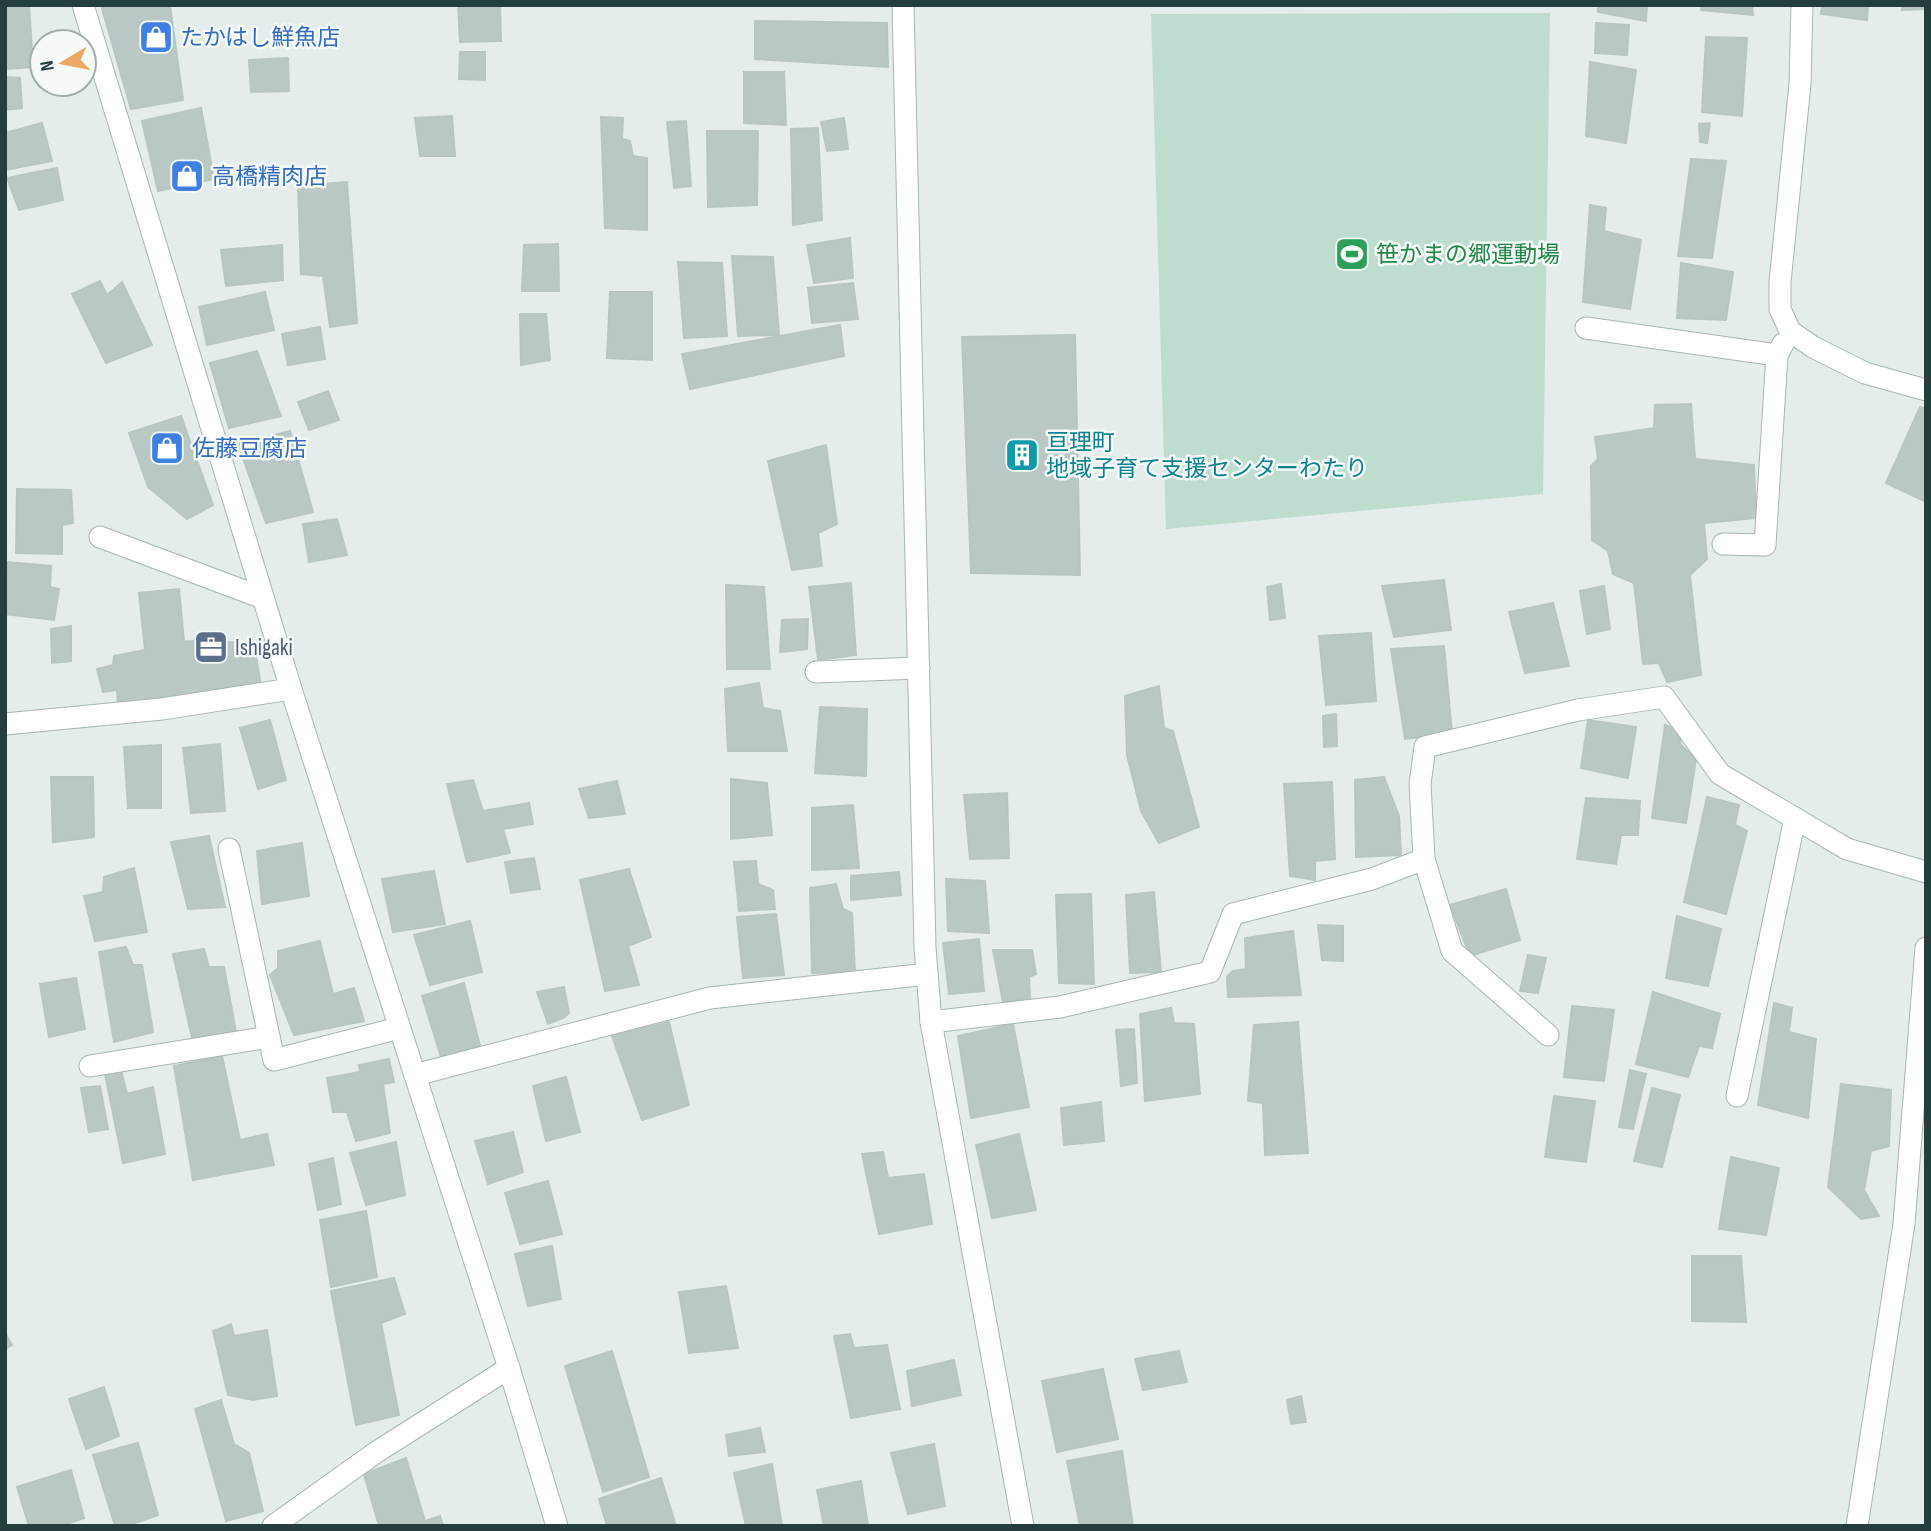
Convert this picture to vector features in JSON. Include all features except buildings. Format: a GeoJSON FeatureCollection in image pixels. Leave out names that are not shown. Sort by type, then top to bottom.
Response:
{"type":"FeatureCollection","features":[{"type":"Feature","properties":{"kind":"street"},"geometry":{"type":"LineString","coordinates":[[83,5],[291,689],[509,1368],[557,1526]]}},
{"type":"Feature","properties":{"kind":"street"},"geometry":{"type":"LineString","coordinates":[[903,5],[925,948],[931,1023],[1023,1526]]}},
{"type":"Feature","properties":{"kind":"street"},"geometry":{"type":"LineString","coordinates":[[1802,5],[1800,84],[1780,282],[1780,309],[1790,331],[1813,347],[1865,373],[1926,390]]}},
{"type":"Feature","properties":{"kind":"street"},"geometry":{"type":"LineString","coordinates":[[1586,328],[1777,355]]}},
{"type":"Feature","properties":{"kind":"street"},"geometry":{"type":"LineString","coordinates":[[1723,544],[1765,545],[1777,355],[1790,331]]}},
{"type":"Feature","properties":{"kind":"street"},"geometry":{"type":"LineString","coordinates":[[100,537],[263,598]]}},
{"type":"Feature","properties":{"kind":"street"},"geometry":{"type":"LineString","coordinates":[[816,672],[919,668]]}},
{"type":"Feature","properties":{"kind":"street"},"geometry":{"type":"LineString","coordinates":[[5,724],[162,709],[291,689]]}},
{"type":"Feature","properties":{"kind":"street"},"geometry":{"type":"LineString","coordinates":[[1548,1035],[1452,951],[1424,859],[1420,784],[1425,747],[1578,710],[1664,697],[1720,774],[1847,849],[1926,872]]}},
{"type":"Feature","properties":{"kind":"street"},"geometry":{"type":"LineString","coordinates":[[1737,1096],[1795,818]]}},
{"type":"Feature","properties":{"kind":"street"},"geometry":{"type":"LineString","coordinates":[[229,849],[274,1060],[400,1027]]}},
{"type":"Feature","properties":{"kind":"street"},"geometry":{"type":"LineString","coordinates":[[931,1023],[1060,1007],[1210,972],[1233,914],[1372,879],[1424,859]]}},
{"type":"Feature","properties":{"kind":"street"},"geometry":{"type":"LineString","coordinates":[[1857,1526],[1904,1224],[1926,948]]}},
{"type":"Feature","properties":{"kind":"street"},"geometry":{"type":"LineString","coordinates":[[415,1075],[710,998],[928,974]]}},
{"type":"Feature","properties":{"kind":"street"},"geometry":{"type":"LineString","coordinates":[[90,1066],[269,1037]]}},
{"type":"Feature","properties":{"kind":"street"},"geometry":{"type":"LineString","coordinates":[[273,1526],[375,1453],[509,1368]]}},
{"type":"Feature","properties":{"kind":"green space","name":"笹かまの郷運動場"},"geometry":{"type":"Polygon","coordinates":[[[1550,13],[1543,494],[1166,529],[1151,14],[1550,13]]]}},
{"type":"Feature","properties":{"kind":"place","name":"たかはし鮮魚店"},"geometry":{"type":"Point","coordinates":[156,37]}},
{"type":"Feature","properties":{"kind":"place","name":"高橋精肉店"},"geometry":{"type":"Point","coordinates":[187,176]}},
{"type":"Feature","properties":{"kind":"place","name":"笹かまの郷運動場"},"geometry":{"type":"Point","coordinates":[1352,254]}},
{"type":"Feature","properties":{"kind":"place","name":"佐藤豆腐店"},"geometry":{"type":"Point","coordinates":[167,448]}},
{"type":"Feature","properties":{"kind":"place","name":"亘理町 地域子育て支援センターわたり"},"geometry":{"type":"Point","coordinates":[1022,455]}},
{"type":"Feature","properties":{"kind":"place","name":"Ishigaki"},"geometry":{"type":"Point","coordinates":[211,647]}}]}
